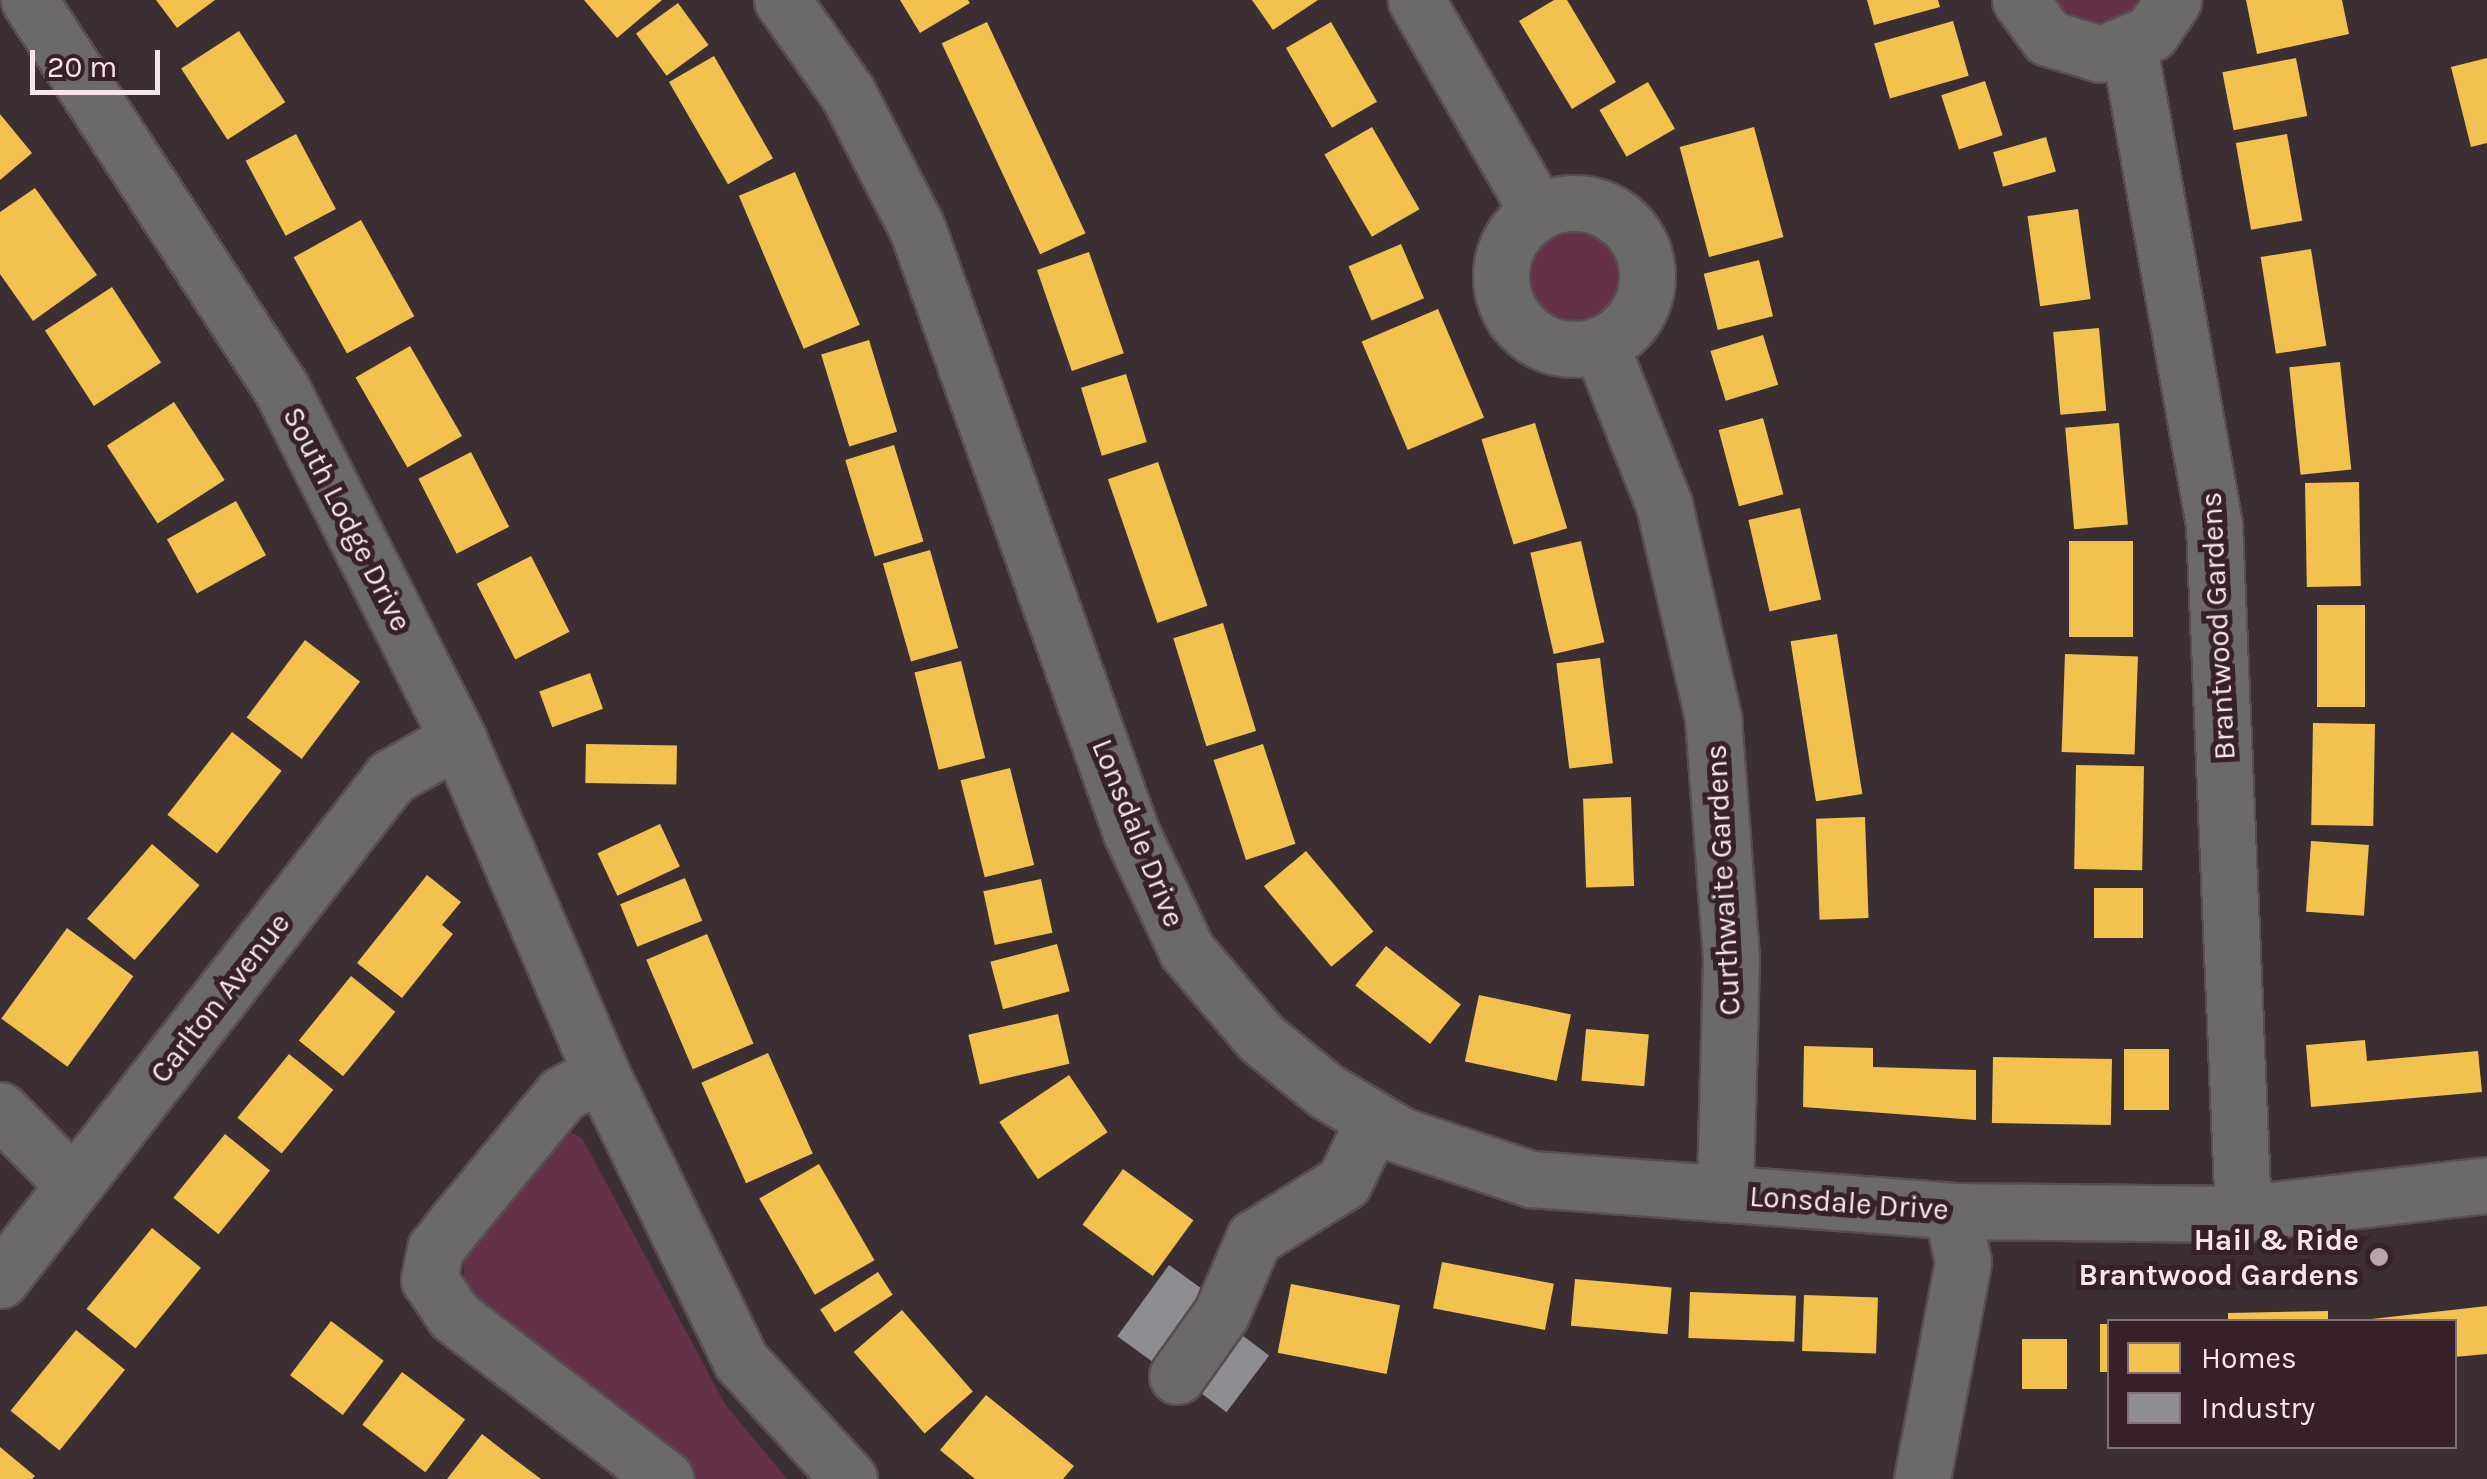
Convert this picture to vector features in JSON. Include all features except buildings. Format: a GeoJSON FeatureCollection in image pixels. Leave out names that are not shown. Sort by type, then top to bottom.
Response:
{"type":"FeatureCollection","features":[{"type":"Feature","properties":{"kind":"street","name":"South Lodge Drive"},"geometry":{"type":"LineString","coordinates":[[28,0],[282,390],[458,738],[600,1072],[741,1361],[849,1479]]}},
{"type":"Feature","properties":{"kind":"street","name":"Lonsdale Drive"},"geometry":{"type":"LineString","coordinates":[[782,0],[847,92],[917,228],[1131,832],[1187,951],[1260,1038],[1374,1120],[1458,1159],[1531,1179],[1952,1211],[2243,1213],[2487,1185]]}},
{"type":"Feature","properties":{"kind":"street"},"geometry":{"type":"LineString","coordinates":[[1416,0],[1538,212]]}},
{"type":"Feature","properties":{"kind":"street"},"geometry":{"type":"LineString","coordinates":[[2020,0],[2048,38],[2073,50],[2128,47],[2173,0]]}},
{"type":"Feature","properties":{"kind":"street","name":"Brantwood Gardens"},"geometry":{"type":"LineString","coordinates":[[2128,47],[2214,525],[2243,1213]]}},
{"type":"Feature","properties":{"kind":"street"},"geometry":{"type":"LineString","coordinates":[[1580,204],[1635,236],[1644,298],[1600,344],[1557,348],[1507,307],[1505,254],[1538,212],[1580,204]]}},
{"type":"Feature","properties":{"kind":"street","name":"Curthwaite Gardens"},"geometry":{"type":"LineString","coordinates":[[1600,344],[1664,505],[1713,718],[1731,958],[1725,1194]]}},
{"type":"Feature","properties":{"kind":"street","name":"Carlton Avenue"},"geometry":{"type":"LineString","coordinates":[[0,1280],[391,777],[458,738]]}},
{"type":"Feature","properties":{"kind":"street"},"geometry":{"type":"LineString","coordinates":[[600,1072],[562,1094],[435,1250],[429,1279],[454,1316],[666,1479]]}},
{"type":"Feature","properties":{"kind":"street"},"geometry":{"type":"LineString","coordinates":[[0,1110],[74,1185]]}},
{"type":"Feature","properties":{"kind":"street"},"geometry":{"type":"LineString","coordinates":[[1177,1376],[1221,1314],[1254,1238],[1344,1182],[1374,1120]]}},
{"type":"Feature","properties":{"kind":"street"},"geometry":{"type":"LineString","coordinates":[[1922,1479],[1963,1262],[1952,1211]]}},
{"type":"Feature","properties":{"kind":"shaded area"},"geometry":{"type":"Polygon","coordinates":[[[2049,0],[2145,0],[2123,20],[2092,27],[2049,0]]]}},
{"type":"Feature","properties":{"kind":"shaded area"},"geometry":{"type":"Polygon","coordinates":[[[1577,230],[1595,233],[1610,244],[1621,259],[1621,295],[1610,310],[1595,321],[1577,324],[1559,321],[1544,310],[1533,295],[1530,277],[1533,259],[1544,244],[1559,233],[1577,230]]]}},
{"type":"Feature","properties":{"kind":"shaded area"},"geometry":{"type":"Polygon","coordinates":[[[570,1132],[582,1138],[725,1404],[787,1479],[696,1479],[466,1303],[462,1243],[547,1140],[570,1132]]]}},
{"type":"Feature","properties":{"kind":"place","name":"Hail & Ride Brantwood Gardens"},"geometry":{"type":"Point","coordinates":[2379,1257]}}]}
